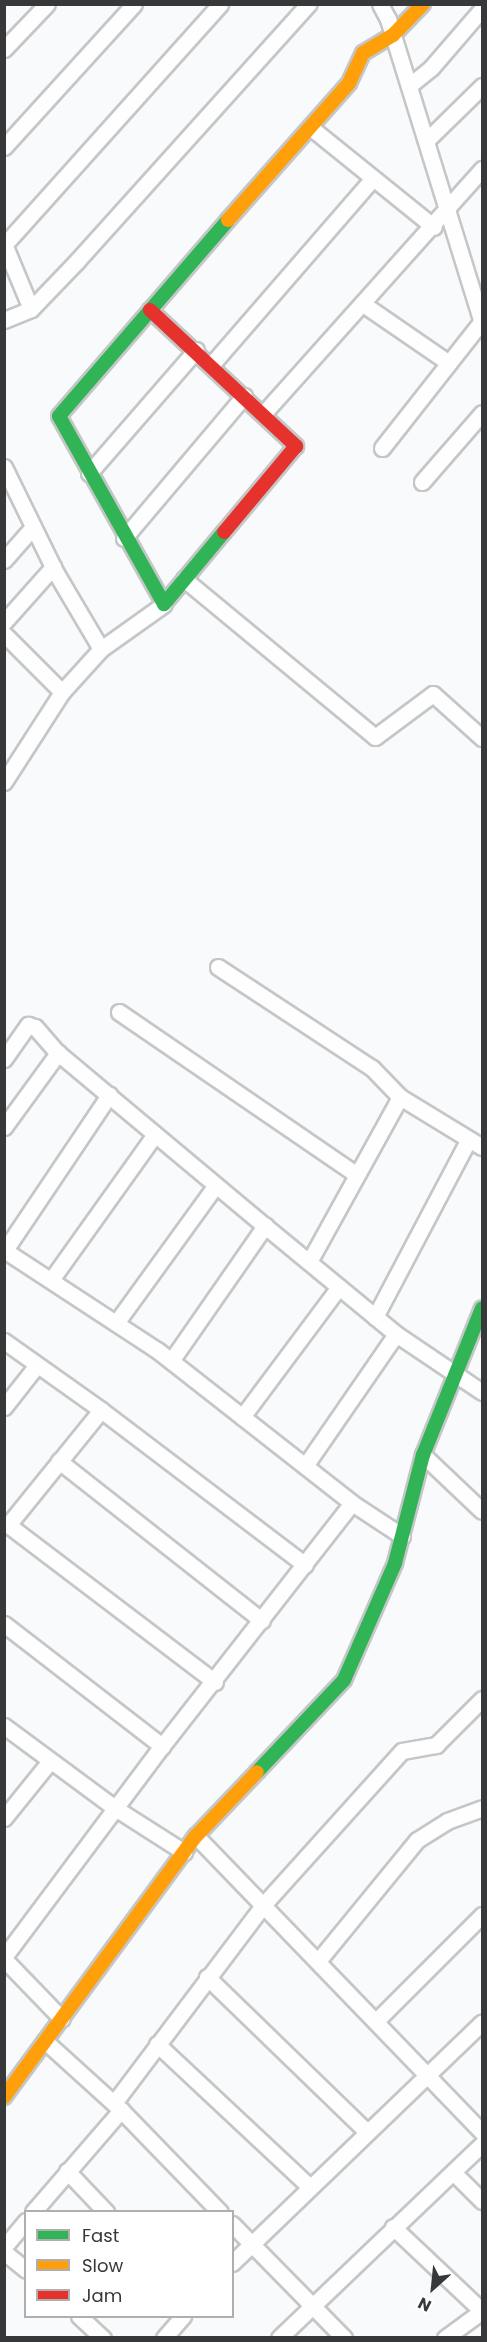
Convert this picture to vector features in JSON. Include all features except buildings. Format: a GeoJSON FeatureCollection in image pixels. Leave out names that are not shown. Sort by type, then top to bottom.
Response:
{"type":"FeatureCollection","features":[{"type":"Feature","properties":{"kind":"street"},"geometry":{"type":"LineString","coordinates":[[4,49],[47,4]]}},
{"type":"Feature","properties":{"kind":"street"},"geometry":{"type":"LineString","coordinates":[[4,147],[135,4]]}},
{"type":"Feature","properties":{"kind":"street"},"geometry":{"type":"LineString","coordinates":[[31,309],[4,244],[220,4]]}},
{"type":"Feature","properties":{"kind":"street"},"geometry":{"type":"LineString","coordinates":[[4,320],[31,309],[308,4]]}},
{"type":"Feature","properties":{"kind":"street"},"geometry":{"type":"LineString","coordinates":[[380,4],[410,85],[449,210],[478,283],[482,321],[382,448]]}},
{"type":"Feature","properties":{"kind":"street"},"geometry":{"type":"LineString","coordinates":[[164,604],[124,538],[59,416],[349,83],[363,53],[393,35],[423,4]]}},
{"type":"Feature","properties":{"kind":"street"},"geometry":{"type":"LineString","coordinates":[[410,85],[431,68],[483,9]]}},
{"type":"Feature","properties":{"kind":"street"},"geometry":{"type":"LineString","coordinates":[[427,140],[483,86]]}},
{"type":"Feature","properties":{"kind":"street"},"geometry":{"type":"LineString","coordinates":[[310,127],[434,227]]}},
{"type":"Feature","properties":{"kind":"street"},"geometry":{"type":"LineString","coordinates":[[262,414],[434,227],[483,170]]}},
{"type":"Feature","properties":{"kind":"street"},"geometry":{"type":"LineString","coordinates":[[212,364],[373,178]]}},
{"type":"Feature","properties":{"kind":"street"},"geometry":{"type":"LineString","coordinates":[[363,304],[449,363]]}},
{"type":"Feature","properties":{"kind":"street"},"geometry":{"type":"LineString","coordinates":[[4,782],[62,692],[101,649],[164,604],[296,446],[212,364],[150,310]]}},
{"type":"Feature","properties":{"kind":"street"},"geometry":{"type":"LineString","coordinates":[[89,473],[196,350]]}},
{"type":"Feature","properties":{"kind":"street"},"geometry":{"type":"LineString","coordinates":[[124,538],[244,396]]}},
{"type":"Feature","properties":{"kind":"street"},"geometry":{"type":"LineString","coordinates":[[422,482],[483,413]]}},
{"type":"Feature","properties":{"kind":"street"},"geometry":{"type":"LineString","coordinates":[[5,473],[53,567],[101,649]]}},
{"type":"Feature","properties":{"kind":"street"},"geometry":{"type":"LineString","coordinates":[[4,560],[33,527]]}},
{"type":"Feature","properties":{"kind":"street"},"geometry":{"type":"LineString","coordinates":[[4,622],[53,567]]}},
{"type":"Feature","properties":{"kind":"street"},"geometry":{"type":"LineString","coordinates":[[184,579],[375,737],[433,694],[483,738]]}},
{"type":"Feature","properties":{"kind":"street"},"geometry":{"type":"LineString","coordinates":[[4,633],[62,692]]}},
{"type":"Feature","properties":{"kind":"street"},"geometry":{"type":"LineString","coordinates":[[218,967],[372,1068],[400,1097],[483,1147]]}},
{"type":"Feature","properties":{"kind":"street"},"geometry":{"type":"LineString","coordinates":[[119,1012],[356,1174]]}},
{"type":"Feature","properties":{"kind":"street"},"geometry":{"type":"LineString","coordinates":[[4,1059],[28,1025],[35,1027],[58,1053],[375,1317],[396,1334],[483,1392]]}},
{"type":"Feature","properties":{"kind":"street"},"geometry":{"type":"LineString","coordinates":[[4,1127],[58,1053]]}},
{"type":"Feature","properties":{"kind":"street"},"geometry":{"type":"LineString","coordinates":[[109,1095],[5,1250],[171,1361],[352,1503],[402,1536]]}},
{"type":"Feature","properties":{"kind":"street"},"geometry":{"type":"LineString","coordinates":[[309,1262],[400,1097]]}},
{"type":"Feature","properties":{"kind":"street"},"geometry":{"type":"LineString","coordinates":[[51,1280],[155,1134]]}},
{"type":"Feature","properties":{"kind":"street"},"geometry":{"type":"LineString","coordinates":[[375,1317],[469,1139]]}},
{"type":"Feature","properties":{"kind":"street"},"geometry":{"type":"LineString","coordinates":[[116,1323],[216,1185]]}},
{"type":"Feature","properties":{"kind":"street"},"geometry":{"type":"LineString","coordinates":[[171,1361],[265,1226]]}},
{"type":"Feature","properties":{"kind":"street"},"geometry":{"type":"LineString","coordinates":[[242,1417],[339,1287]]}},
{"type":"Feature","properties":{"kind":"street"},"geometry":{"type":"LineString","coordinates":[[4,2097],[196,1836],[344,1680],[394,1563],[423,1455],[454,1374],[483,1308]]}},
{"type":"Feature","properties":{"kind":"street"},"geometry":{"type":"LineString","coordinates":[[304,1466],[396,1334]]}},
{"type":"Feature","properties":{"kind":"street"},"geometry":{"type":"LineString","coordinates":[[4,1341],[101,1410],[305,1566]]}},
{"type":"Feature","properties":{"kind":"street"},"geometry":{"type":"LineString","coordinates":[[4,1407],[38,1365]]}},
{"type":"Feature","properties":{"kind":"street"},"geometry":{"type":"LineString","coordinates":[[101,1410],[6,1524],[215,1682]]}},
{"type":"Feature","properties":{"kind":"street"},"geometry":{"type":"LineString","coordinates":[[423,1455],[483,1511]]}},
{"type":"Feature","properties":{"kind":"street"},"geometry":{"type":"LineString","coordinates":[[59,1461],[262,1621]]}},
{"type":"Feature","properties":{"kind":"street"},"geometry":{"type":"LineString","coordinates":[[62,2019],[4,1958],[114,1808],[215,1682],[352,1503]]}},
{"type":"Feature","properties":{"kind":"street"},"geometry":{"type":"LineString","coordinates":[[4,1624],[162,1746]]}},
{"type":"Feature","properties":{"kind":"street"},"geometry":{"type":"LineString","coordinates":[[34,2210],[118,2107],[157,2044],[264,1904],[402,1751],[436,1745],[483,1699]]}},
{"type":"Feature","properties":{"kind":"street"},"geometry":{"type":"LineString","coordinates":[[4,1726],[114,1808],[184,1852]]}},
{"type":"Feature","properties":{"kind":"street"},"geometry":{"type":"LineString","coordinates":[[4,1818],[50,1761]]}},
{"type":"Feature","properties":{"kind":"street"},"geometry":{"type":"LineString","coordinates":[[318,1961],[417,1840],[447,1821],[483,1808]]}},
{"type":"Feature","properties":{"kind":"street"},"geometry":{"type":"LineString","coordinates":[[196,1836],[483,2132]]}},
{"type":"Feature","properties":{"kind":"street"},"geometry":{"type":"LineString","coordinates":[[376,2021],[483,1915]]}},
{"type":"Feature","properties":{"kind":"street"},"geometry":{"type":"LineString","coordinates":[[207,1977],[368,2132]]}},
{"type":"Feature","properties":{"kind":"street"},"geometry":{"type":"LineString","coordinates":[[234,2261],[483,2022]]}},
{"type":"Feature","properties":{"kind":"street"},"geometry":{"type":"LineString","coordinates":[[45,2041],[118,2107],[219,2210]]}},
{"type":"Feature","properties":{"kind":"street"},"geometry":{"type":"LineString","coordinates":[[157,2044],[310,2187]]}},
{"type":"Feature","properties":{"kind":"street"},"geometry":{"type":"LineString","coordinates":[[279,2337],[310,2304],[483,2144]]}},
{"type":"Feature","properties":{"kind":"street"},"geometry":{"type":"LineString","coordinates":[[67,2171],[105,2210]]}},
{"type":"Feature","properties":{"kind":"street"},"geometry":{"type":"LineString","coordinates":[[453,2172],[483,2201]]}},
{"type":"Feature","properties":{"kind":"street"},"geometry":{"type":"LineString","coordinates":[[4,2247],[24,2223]]}},
{"type":"Feature","properties":{"kind":"street"},"geometry":{"type":"LineString","coordinates":[[234,2226],[344,2337]]}},
{"type":"Feature","properties":{"kind":"street"},"geometry":{"type":"LineString","coordinates":[[393,2227],[482,2311],[445,2337]]}},
{"type":"Feature","properties":{"kind":"street"},"geometry":{"type":"LineString","coordinates":[[4,2252],[24,2268]]}},
{"type":"Feature","properties":{"kind":"street"},"geometry":{"type":"LineString","coordinates":[[81,2318],[103,2337]]}},
{"type":"Feature","properties":{"kind":"street"},"geometry":{"type":"LineString","coordinates":[[164,2337],[181,2318]]}},
{"type":"Feature","properties":{"kind":"traffic: fast"},"geometry":{"type":"LineString","coordinates":[[224,532],[164,604],[59,416],[228,220]]}},
{"type":"Feature","properties":{"kind":"traffic: fast"},"geometry":{"type":"LineString","coordinates":[[257,1772],[344,1680],[395,1563],[423,1455],[482,1308]]}},
{"type":"Feature","properties":{"kind":"traffic: slow"},"geometry":{"type":"LineString","coordinates":[[228,220],[349,83],[363,53],[393,35],[423,4]]}},
{"type":"Feature","properties":{"kind":"traffic: slow"},"geometry":{"type":"LineString","coordinates":[[4,2097],[196,1836],[257,1772]]}},
{"type":"Feature","properties":{"kind":"traffic: jam"},"geometry":{"type":"LineString","coordinates":[[150,310],[296,446],[224,532]]}}]}
